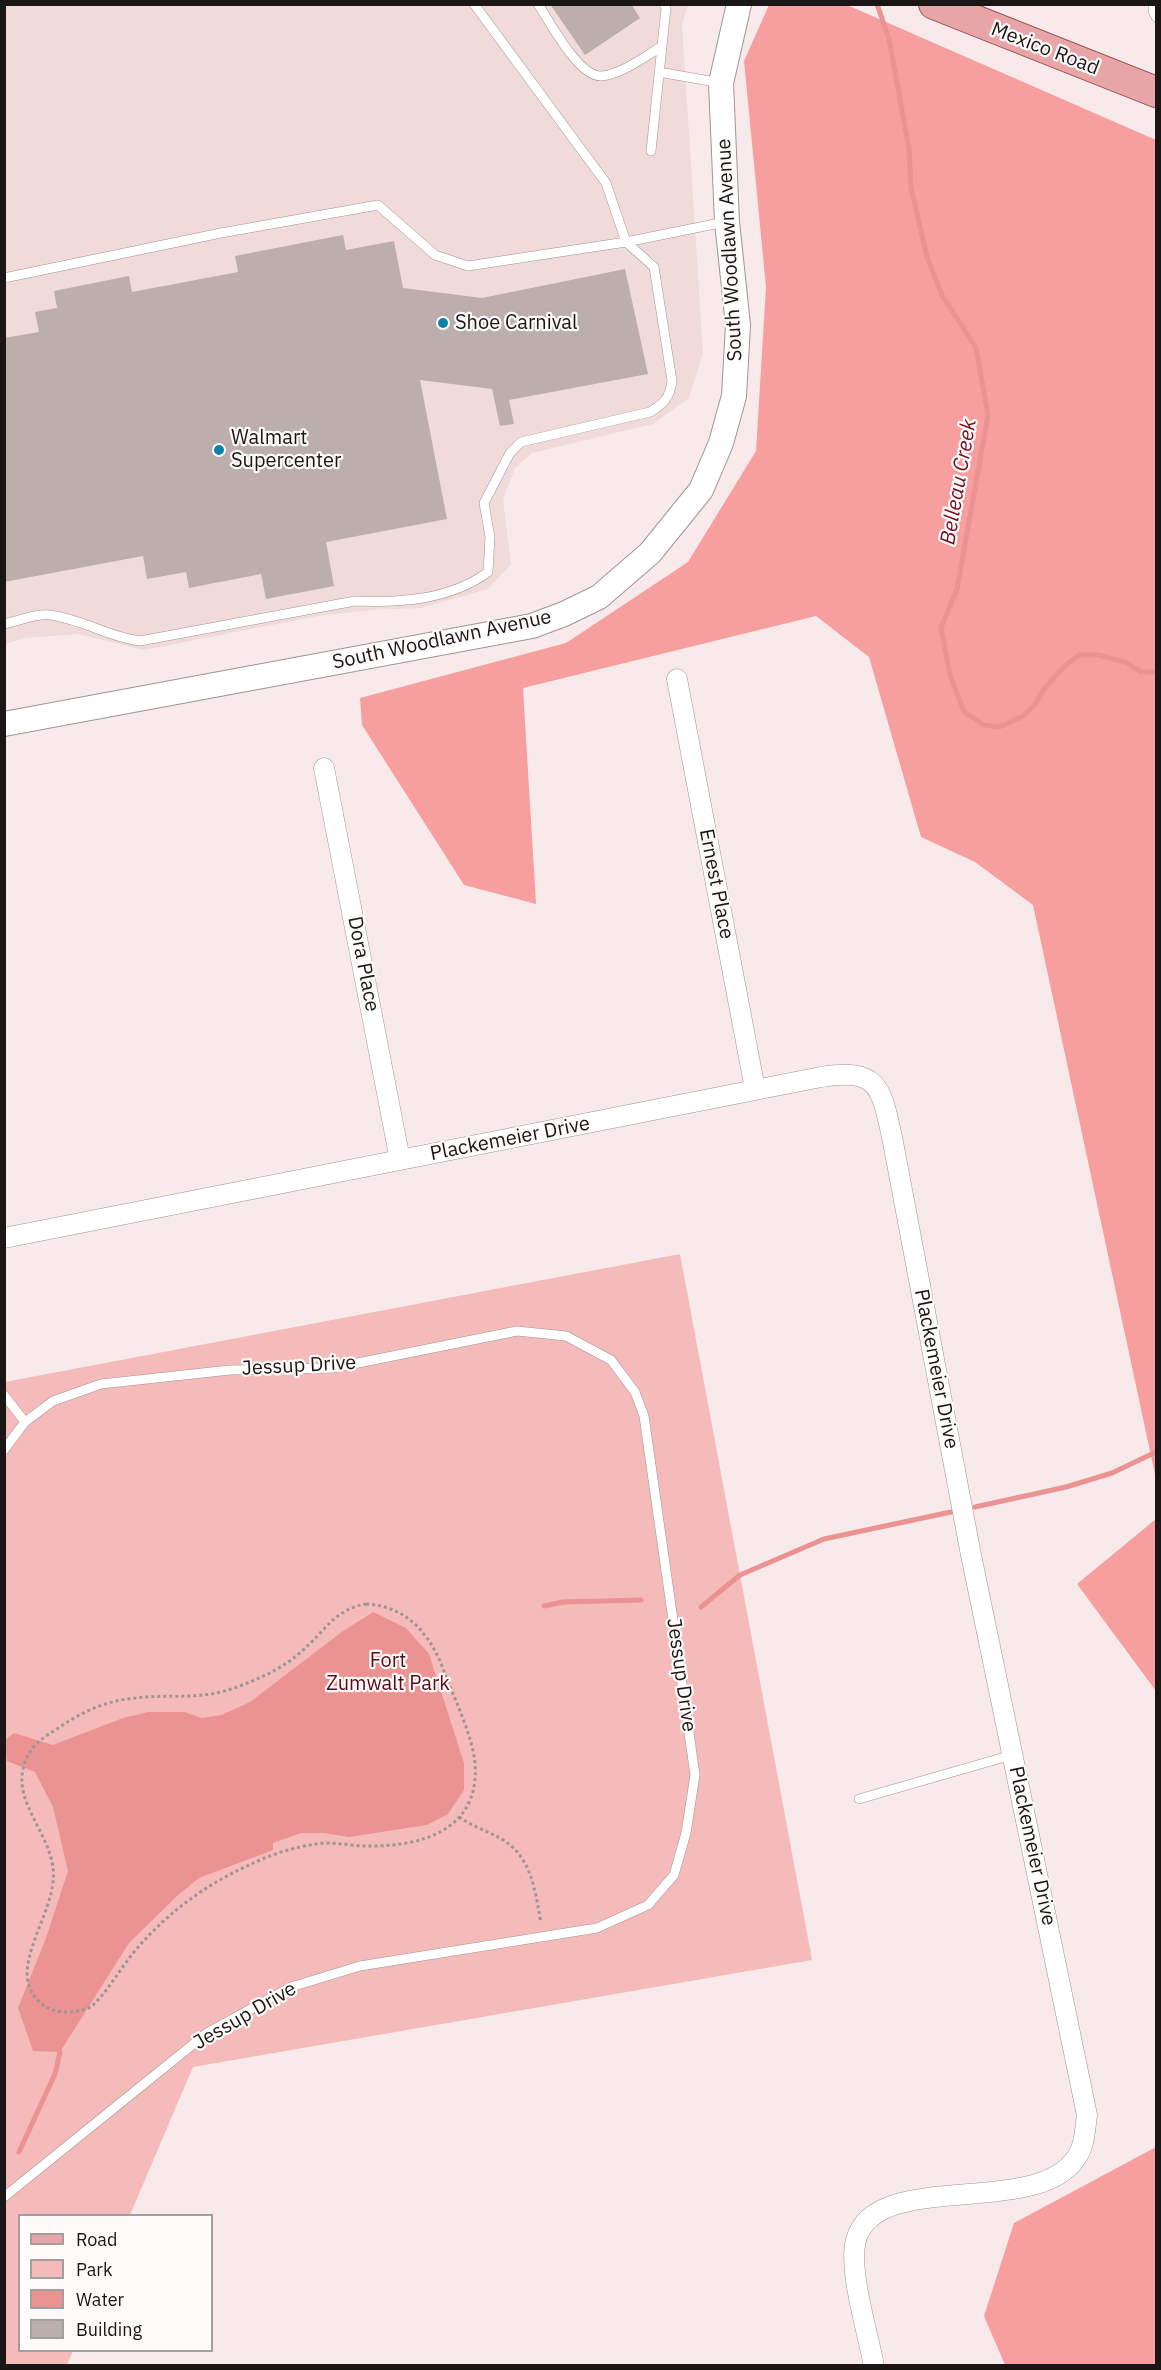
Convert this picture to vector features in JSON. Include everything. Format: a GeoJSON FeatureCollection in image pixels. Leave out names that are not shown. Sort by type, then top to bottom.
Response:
{"type":"FeatureCollection","features":[{"type":"Feature","properties":{"kind":"main road","name":"Mexico Road"},"geometry":{"type":"LineString","coordinates":[[934,4],[1156,92]]}},
{"type":"Feature","properties":{"kind":"street","name":"South Woodlawn Avenue"},"geometry":{"type":"LineString","coordinates":[[4,724],[532,626],[599,597],[650,553],[701,490],[721,443],[734,396],[738,363],[738,325],[727,222],[721,83],[739,4]]}},
{"type":"Feature","properties":{"kind":"street","name":"Ernest Place"},"geometry":{"type":"LineString","coordinates":[[677,679],[755,1089]]}},
{"type":"Feature","properties":{"kind":"street","name":"Dora Place"},"geometry":{"type":"LineString","coordinates":[[324,768],[400,1160]]}},
{"type":"Feature","properties":{"kind":"street","name":"Plackemeier Drive"},"geometry":{"type":"LineString","coordinates":[[4,1238],[755,1089],[845,1073],[860,1075],[872,1083],[882,1097],[892,1137],[969,1544],[1087,2115],[1084,2140],[1076,2158],[1063,2172],[1049,2179],[1027,2187],[908,2200],[872,2216],[860,2228],[854,2258],[874,2366]]}},
{"type":"Feature","properties":{"kind":"lane"},"geometry":{"type":"LineString","coordinates":[[4,624],[48,614],[81,623],[116,638],[140,641],[355,601],[389,603],[430,597],[473,583],[488,572],[490,537],[484,503],[510,453],[521,442],[650,412],[662,405],[670,394],[672,381],[654,267],[626,242],[606,183],[474,4]]}},
{"type":"Feature","properties":{"kind":"lane"},"geometry":{"type":"LineString","coordinates":[[538,4],[578,64],[590,75],[602,76],[621,70],[661,47]]}},
{"type":"Feature","properties":{"kind":"lane"},"geometry":{"type":"LineString","coordinates":[[651,151],[666,8],[663,4]]}},
{"type":"Feature","properties":{"kind":"lane"},"geometry":{"type":"LineString","coordinates":[[1154,4],[1153,11],[1156,17]]}},
{"type":"Feature","properties":{"kind":"lane"},"geometry":{"type":"LineString","coordinates":[[659,72],[721,83]]}},
{"type":"Feature","properties":{"kind":"lane"},"geometry":{"type":"LineString","coordinates":[[4,278],[221,233],[378,205],[435,255],[468,266],[626,242],[727,222]]}},
{"type":"Feature","properties":{"kind":"lane","name":"Jessup Drive"},"geometry":{"type":"LineString","coordinates":[[4,1450],[25,1422],[53,1401],[101,1384],[230,1370],[333,1368],[517,1331],[566,1336],[610,1360],[635,1392],[644,1416],[695,1775],[686,1833],[674,1875],[648,1905],[597,1928],[360,1966],[291,1987],[207,2033],[4,2197]]}},
{"type":"Feature","properties":{"kind":"lane"},"geometry":{"type":"LineString","coordinates":[[4,1395],[25,1422]]}},
{"type":"Feature","properties":{"kind":"lane"},"geometry":{"type":"LineString","coordinates":[[859,1799],[1012,1755]]}},
{"type":"Feature","properties":{"kind":"path"},"geometry":{"type":"LineString","coordinates":[[366,1604],[386,1607],[415,1623],[434,1645],[470,1744],[475,1764],[475,1784],[473,1797],[459,1817],[444,1832],[429,1839],[376,1846],[317,1843],[249,1864],[211,1884],[180,1906],[150,1934],[91,2007],[77,2012],[57,2011],[38,2001],[27,1988],[23,1966],[49,1902],[54,1877],[50,1855],[26,1807],[22,1772],[33,1747],[75,1717],[93,1708],[126,1699],[187,1696],[230,1690],[277,1670],[303,1651],[331,1619],[348,1609],[366,1604]]}},
{"type":"Feature","properties":{"kind":"path"},"geometry":{"type":"LineString","coordinates":[[459,1817],[511,1845],[526,1863],[532,1876],[543,1936]]}},
{"type":"Feature","properties":{"kind":"shaded area"},"geometry":{"type":"Polygon","coordinates":[[[5,5],[688,5],[682,24],[703,353],[689,398],[653,424],[532,453],[515,468],[503,499],[511,564],[488,589],[421,608],[369,610],[318,616],[144,650],[78,634],[25,638],[5,644],[5,5]]]}},
{"type":"Feature","properties":{"kind":"shaded area"},"geometry":{"type":"Polygon","coordinates":[[[769,5],[847,5],[1156,140],[1156,1479],[1033,905],[975,862],[921,837],[869,657],[816,616],[523,688],[536,904],[464,885],[362,725],[360,698],[566,643],[688,562],[756,451],[766,287],[744,61],[769,5]]]}},
{"type":"Feature","properties":{"kind":"shaded area"},"geometry":{"type":"Polygon","coordinates":[[[1156,1519],[1156,1691],[1077,1584],[1156,1519]]]}},
{"type":"Feature","properties":{"kind":"shaded area"},"geometry":{"type":"Polygon","coordinates":[[[1156,2147],[1156,2365],[1005,2365],[984,2316],[1014,2223],[1156,2147]]]}},
{"type":"Feature","properties":{"kind":"green space","name":"Fort Zumwalt Park"},"geometry":{"type":"Polygon","coordinates":[[[680,1254],[812,1960],[193,2067],[130,2214],[18,2214],[18,2352],[73,2352],[67,2365],[5,2366],[5,1382],[680,1254]]]}},
{"type":"Feature","properties":{"kind":"water"},"geometry":{"type":"Polygon","coordinates":[[[373,1612],[406,1628],[429,1654],[464,1763],[464,1790],[448,1814],[427,1825],[349,1837],[324,1833],[301,1833],[273,1843],[273,1850],[199,1878],[129,1943],[60,2052],[33,2051],[18,2008],[46,1938],[68,1871],[53,1807],[35,1772],[7,1761],[5,1740],[14,1733],[53,1745],[123,1718],[148,1712],[184,1712],[202,1718],[222,1715],[250,1702],[343,1631],[373,1612]]]}},
{"type":"Feature","properties":{"kind":"building"},"geometry":{"type":"Polygon","coordinates":[[[550,4],[631,4],[640,18],[585,55],[550,4]]]}},
{"type":"Feature","properties":{"kind":"building","name":"Walmart Supercenter"},"geometry":{"type":"Polygon","coordinates":[[[343,235],[346,250],[394,241],[403,288],[482,298],[625,269],[648,374],[509,400],[514,424],[500,426],[492,389],[420,380],[447,519],[326,542],[334,586],[266,599],[261,574],[189,588],[186,572],[147,579],[143,556],[4,582],[4,338],[39,332],[35,312],[57,308],[54,291],[129,276],[132,292],[238,272],[235,256],[343,235]]]}},
{"type":"Feature","properties":{"kind":"waterway","name":"Belleau Creek"},"geometry":{"type":"LineString","coordinates":[[877,4],[889,39],[909,149],[911,188],[927,257],[942,295],[976,348],[988,415],[957,589],[941,628],[950,675],[964,712],[984,725],[999,727],[1023,716],[1034,706],[1044,689],[1064,667],[1079,655],[1098,655],[1125,662],[1141,672],[1156,672]]}},
{"type":"Feature","properties":{"kind":"waterway"},"geometry":{"type":"LineString","coordinates":[[975,1507],[1066,1487],[1112,1473],[1156,1452]]}},
{"type":"Feature","properties":{"kind":"waterway"},"geometry":{"type":"LineString","coordinates":[[701,1607],[740,1575],[824,1539],[951,1512]]}},
{"type":"Feature","properties":{"kind":"waterway"},"geometry":{"type":"LineString","coordinates":[[544,1606],[563,1602],[641,1600]]}},
{"type":"Feature","properties":{"kind":"waterway"},"geometry":{"type":"LineString","coordinates":[[19,2152],[55,2074],[60,2052]]}},
{"type":"Feature","properties":{"kind":"place","name":"Shoe Carnival"},"geometry":{"type":"Point","coordinates":[443,323]}},
{"type":"Feature","properties":{"kind":"place","name":"Walmart Supercenter"},"geometry":{"type":"Point","coordinates":[219,450]}}]}
